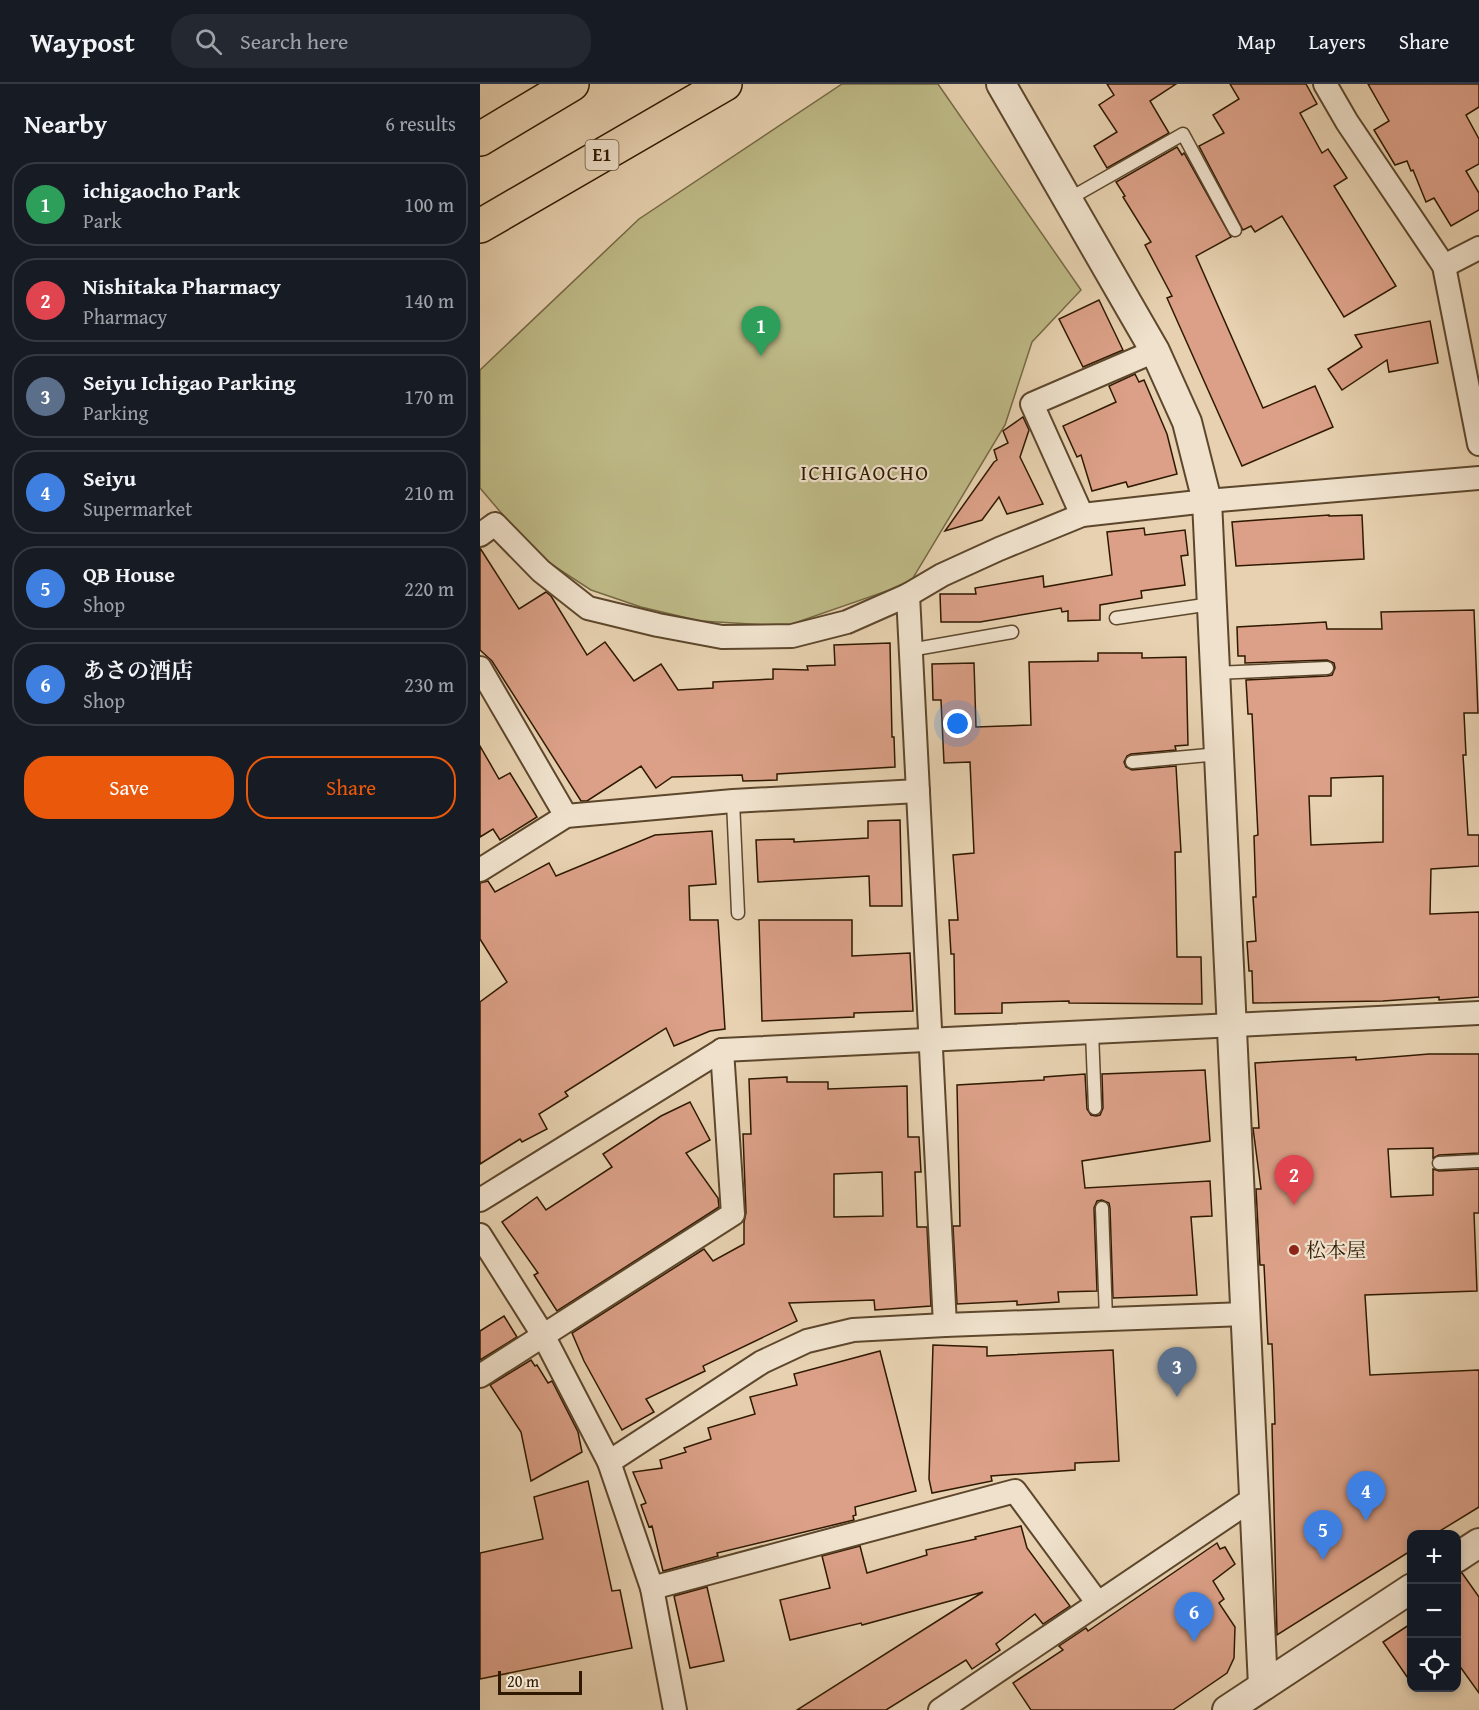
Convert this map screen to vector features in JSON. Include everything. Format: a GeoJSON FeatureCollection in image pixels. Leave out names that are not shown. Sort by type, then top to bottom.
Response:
{"type":"FeatureCollection","features":[{"type":"Feature","properties":{"kind":"highway"},"geometry":{"type":"LineString","coordinates":[[480,139],[572,84]]}},
{"type":"Feature","properties":{"kind":"highway","name":"E1"},"geometry":{"type":"LineString","coordinates":[[480,226],[725,84]]}},
{"type":"Feature","properties":{"kind":"street"},"geometry":{"type":"LineString","coordinates":[[1001,84],[1155,351],[1187,422],[1207,501],[1263,1686]]}},
{"type":"Feature","properties":{"kind":"street"},"geometry":{"type":"LineString","coordinates":[[1325,84],[1347,122],[1444,266],[1479,444]]}},
{"type":"Feature","properties":{"kind":"street"},"geometry":{"type":"LineString","coordinates":[[1444,266],[1479,248]]}},
{"type":"Feature","properties":{"kind":"street"},"geometry":{"type":"LineString","coordinates":[[1082,515],[1032,404],[1155,351]]}},
{"type":"Feature","properties":{"kind":"street"},"geometry":{"type":"LineString","coordinates":[[480,535],[495,524],[541,571],[588,608],[658,625],[722,637],[792,636],[847,622],[908,595],[942,575],[999,549],[1082,515],[1207,501],[1479,478]]}},
{"type":"Feature","properties":{"kind":"street"},"geometry":{"type":"LineString","coordinates":[[908,595],[945,1325]]}},
{"type":"Feature","properties":{"kind":"street"},"geometry":{"type":"LineString","coordinates":[[480,668],[566,816]]}},
{"type":"Feature","properties":{"kind":"street"},"geometry":{"type":"LineString","coordinates":[[480,870],[566,816],[733,801],[918,791]]}},
{"type":"Feature","properties":{"kind":"street"},"geometry":{"type":"LineString","coordinates":[[480,1200],[722,1050],[1479,1013]]}},
{"type":"Feature","properties":{"kind":"street"},"geometry":{"type":"LineString","coordinates":[[480,1376],[733,1214],[722,1050]]}},
{"type":"Feature","properties":{"kind":"street"},"geometry":{"type":"LineString","coordinates":[[480,1235],[543,1335],[609,1462],[652,1588],[675,1710]]}},
{"type":"Feature","properties":{"kind":"street"},"geometry":{"type":"LineString","coordinates":[[609,1462],[762,1362],[807,1341],[853,1330],[1245,1314]]}},
{"type":"Feature","properties":{"kind":"street"},"geometry":{"type":"LineString","coordinates":[[652,1588],[1015,1491],[1098,1602]]}},
{"type":"Feature","properties":{"kind":"street"},"geometry":{"type":"LineString","coordinates":[[940,1710],[1254,1498]]}},
{"type":"Feature","properties":{"kind":"street"},"geometry":{"type":"LineString","coordinates":[[1461,1555],[1479,1543]]}},
{"type":"Feature","properties":{"kind":"street"},"geometry":{"type":"LineString","coordinates":[[1227,1710],[1407,1591]]}},
{"type":"Feature","properties":{"kind":"lane"},"geometry":{"type":"LineString","coordinates":[[1067,200],[1183,134],[1236,230]]}},
{"type":"Feature","properties":{"kind":"lane"},"geometry":{"type":"LineString","coordinates":[[1116,618],[1211,604]]}},
{"type":"Feature","properties":{"kind":"lane"},"geometry":{"type":"LineString","coordinates":[[910,650],[1012,632]]}},
{"type":"Feature","properties":{"kind":"lane"},"geometry":{"type":"LineString","coordinates":[[1215,673],[1327,668]]}},
{"type":"Feature","properties":{"kind":"lane"},"geometry":{"type":"LineString","coordinates":[[1132,762],[1219,754]]}},
{"type":"Feature","properties":{"kind":"lane"},"geometry":{"type":"LineString","coordinates":[[733,801],[738,914]]}},
{"type":"Feature","properties":{"kind":"lane"},"geometry":{"type":"LineString","coordinates":[[1092,1032],[1095,1108]]}},
{"type":"Feature","properties":{"kind":"lane"},"geometry":{"type":"LineString","coordinates":[[1439,1163],[1479,1161]]}},
{"type":"Feature","properties":{"kind":"lane"},"geometry":{"type":"LineString","coordinates":[[1102,1208],[1106,1319]]}},
{"type":"Feature","properties":{"kind":"shaded area"},"geometry":{"type":"Polygon","coordinates":[[[842,84],[938,84],[1081,290],[1032,342],[1005,425],[910,583],[786,626],[700,621],[641,607],[591,590],[537,555],[480,488],[480,370],[639,219],[842,84]]]}},
{"type":"Feature","properties":{"kind":"building"},"geometry":{"type":"Polygon","coordinates":[[[1107,84],[1176,84],[1150,101],[1169,133],[1107,168],[1094,146],[1117,132],[1099,105],[1114,95],[1107,84]]]}},
{"type":"Feature","properties":{"kind":"building"},"geometry":{"type":"Polygon","coordinates":[[[1230,84],[1306,84],[1317,104],[1300,113],[1322,153],[1328,149],[1347,178],[1334,186],[1396,286],[1344,317],[1282,216],[1255,232],[1251,226],[1243,230],[1199,146],[1224,133],[1213,115],[1239,99],[1230,84]]]}},
{"type":"Feature","properties":{"kind":"building"},"geometry":{"type":"Polygon","coordinates":[[[1368,84],[1479,84],[1479,107],[1466,115],[1479,139],[1479,164],[1466,171],[1479,193],[1479,210],[1451,226],[1434,198],[1426,202],[1407,161],[1395,165],[1374,130],[1389,121],[1368,84]]]}},
{"type":"Feature","properties":{"kind":"building"},"geometry":{"type":"Polygon","coordinates":[[[1177,147],[1182,155],[1184,153],[1231,237],[1196,256],[1263,408],[1315,386],[1333,427],[1242,466],[1167,298],[1172,296],[1145,245],[1151,242],[1116,182],[1177,147]]]}},
{"type":"Feature","properties":{"kind":"building"},"geometry":{"type":"Polygon","coordinates":[[[1099,300],[1123,350],[1083,367],[1059,319],[1099,300]]]}},
{"type":"Feature","properties":{"kind":"building"},"geometry":{"type":"Polygon","coordinates":[[[1430,321],[1438,363],[1389,372],[1387,360],[1342,390],[1328,369],[1362,347],[1355,335],[1430,321]]]}},
{"type":"Feature","properties":{"kind":"building"},"geometry":{"type":"Polygon","coordinates":[[[1135,374],[1139,382],[1144,380],[1167,434],[1177,474],[1128,487],[1126,482],[1092,491],[1081,455],[1077,457],[1063,426],[1116,402],[1109,386],[1135,374]]]}},
{"type":"Feature","properties":{"kind":"building"},"geometry":{"type":"Polygon","coordinates":[[[1023,417],[1029,430],[1020,457],[1043,504],[1007,514],[999,497],[982,520],[945,531],[997,460],[994,450],[1008,443],[1003,431],[1023,417]]]}},
{"type":"Feature","properties":{"kind":"building"},"geometry":{"type":"Polygon","coordinates":[[[1362,515],[1364,559],[1236,566],[1232,522],[1362,515]]]}},
{"type":"Feature","properties":{"kind":"building"},"geometry":{"type":"Polygon","coordinates":[[[1144,528],[1145,535],[1185,530],[1188,555],[1181,556],[1185,585],[1141,591],[1142,598],[1100,605],[1100,620],[1068,621],[1068,611],[1062,612],[1061,608],[980,622],[941,622],[940,594],[976,594],[975,588],[1043,576],[1044,587],[1112,575],[1107,532],[1144,528]]]}},
{"type":"Feature","properties":{"kind":"building"},"geometry":{"type":"Polygon","coordinates":[[[480,548],[519,609],[546,592],[551,596],[587,655],[605,642],[634,681],[661,664],[678,690],[713,688],[713,682],[773,679],[773,669],[808,670],[807,666],[835,665],[834,645],[890,643],[895,767],[777,774],[777,780],[743,781],[742,775],[672,777],[656,788],[641,766],[587,801],[581,801],[492,661],[480,650],[480,548]]]}},
{"type":"Feature","properties":{"kind":"building"},"geometry":{"type":"Polygon","coordinates":[[[1474,610],[1478,713],[1464,713],[1466,755],[1463,755],[1468,835],[1479,835],[1479,866],[1431,869],[1430,914],[1479,912],[1479,997],[1439,1000],[1439,997],[1383,1001],[1253,1003],[1252,971],[1249,971],[1247,942],[1256,941],[1253,897],[1256,897],[1254,836],[1258,835],[1252,714],[1248,714],[1246,680],[1327,676],[1332,675],[1335,668],[1334,663],[1327,660],[1245,663],[1245,656],[1238,656],[1237,627],[1326,622],[1327,629],[1382,629],[1381,612],[1474,610]],[[1383,776],[1331,778],[1331,796],[1309,796],[1311,845],[1383,842],[1383,776]]]}},
{"type":"Feature","properties":{"kind":"building"},"geometry":{"type":"Polygon","coordinates":[[[1098,653],[1142,653],[1142,658],[1186,657],[1188,745],[1175,746],[1176,750],[1131,754],[1124,762],[1126,767],[1132,770],[1176,766],[1181,852],[1175,852],[1177,957],[1201,957],[1202,1004],[1069,1003],[1069,1001],[1002,1003],[1002,1013],[955,1014],[954,954],[951,954],[949,920],[958,920],[953,855],[974,853],[970,762],[944,763],[941,700],[933,700],[932,664],[974,663],[976,727],[1031,725],[1029,662],[1098,661],[1098,653]]]}},
{"type":"Feature","properties":{"kind":"building"},"geometry":{"type":"Polygon","coordinates":[[[480,746],[499,779],[510,773],[537,817],[500,840],[493,829],[480,837],[480,746]]]}},
{"type":"Feature","properties":{"kind":"building"},"geometry":{"type":"Polygon","coordinates":[[[900,820],[902,906],[870,906],[869,876],[758,882],[756,840],[794,839],[794,842],[868,838],[868,821],[900,820]]]}},
{"type":"Feature","properties":{"kind":"building"},"geometry":{"type":"Polygon","coordinates":[[[712,831],[716,884],[689,886],[690,920],[718,920],[725,1029],[710,1031],[674,1046],[666,1028],[565,1092],[568,1096],[539,1114],[547,1129],[522,1142],[520,1139],[480,1164],[480,1002],[507,982],[480,939],[480,883],[488,881],[495,892],[549,863],[556,876],[655,835],[712,831]]]}},
{"type":"Feature","properties":{"kind":"building"},"geometry":{"type":"Polygon","coordinates":[[[759,920],[852,920],[852,956],[910,953],[913,1011],[854,1013],[854,1017],[762,1021],[759,920]]]}},
{"type":"Feature","properties":{"kind":"building"},"geometry":{"type":"Polygon","coordinates":[[[1429,1054],[1479,1054],[1479,1153],[1439,1155],[1433,1158],[1433,1148],[1388,1149],[1391,1197],[1433,1195],[1433,1169],[1439,1171],[1479,1169],[1479,1213],[1474,1213],[1477,1291],[1365,1295],[1370,1375],[1479,1370],[1479,1507],[1442,1530],[1407,1530],[1407,1553],[1277,1635],[1272,1424],[1275,1424],[1274,1392],[1272,1344],[1268,1344],[1264,1265],[1260,1265],[1256,1189],[1261,1189],[1253,1128],[1259,1128],[1255,1063],[1356,1057],[1356,1060],[1429,1054]]]}},
{"type":"Feature","properties":{"kind":"building"},"geometry":{"type":"Polygon","coordinates":[[[1205,1070],[1210,1141],[1082,1161],[1085,1188],[1210,1181],[1212,1216],[1191,1217],[1197,1295],[1113,1298],[1110,1208],[1109,1203],[1102,1200],[1097,1201],[1094,1208],[1097,1291],[1058,1292],[1059,1302],[1017,1305],[1017,1301],[957,1304],[953,1226],[960,1226],[957,1085],[1044,1080],[1044,1077],[1085,1074],[1087,1109],[1091,1115],[1096,1116],[1100,1115],[1103,1108],[1102,1074],[1205,1070]]]}},
{"type":"Feature","properties":{"kind":"building"},"geometry":{"type":"Polygon","coordinates":[[[787,1077],[787,1082],[828,1082],[828,1089],[907,1086],[908,1137],[919,1137],[921,1172],[915,1172],[917,1227],[927,1227],[931,1306],[875,1310],[874,1300],[789,1303],[797,1321],[703,1366],[705,1371],[646,1399],[654,1412],[622,1430],[584,1361],[572,1333],[704,1249],[713,1261],[744,1244],[746,1213],[743,1134],[751,1134],[749,1079],[787,1077]],[[882,1172],[834,1174],[834,1217],[883,1216],[882,1172]]]}},
{"type":"Feature","properties":{"kind":"building"},"geometry":{"type":"Polygon","coordinates":[[[690,1102],[710,1140],[686,1153],[718,1198],[719,1207],[557,1311],[534,1275],[538,1273],[502,1222],[537,1197],[546,1210],[612,1167],[603,1154],[661,1116],[690,1102]]]}},
{"type":"Feature","properties":{"kind":"building"},"geometry":{"type":"Polygon","coordinates":[[[504,1316],[517,1337],[480,1360],[480,1331],[504,1316]]]}},
{"type":"Feature","properties":{"kind":"building"},"geometry":{"type":"Polygon","coordinates":[[[933,1345],[987,1347],[987,1356],[1113,1350],[1119,1461],[1075,1463],[1075,1470],[991,1476],[992,1481],[932,1493],[929,1479],[933,1345]]]}},
{"type":"Feature","properties":{"kind":"building"},"geometry":{"type":"Polygon","coordinates":[[[880,1351],[916,1491],[855,1507],[854,1520],[717,1553],[718,1556],[663,1571],[652,1526],[649,1527],[641,1505],[646,1503],[633,1472],[662,1468],[660,1460],[686,1452],[684,1448],[711,1439],[708,1428],[755,1414],[750,1397],[797,1385],[794,1374],[880,1351]]]}},
{"type":"Feature","properties":{"kind":"building"},"geometry":{"type":"Polygon","coordinates":[[[531,1360],[535,1366],[537,1365],[548,1383],[552,1381],[578,1432],[582,1452],[531,1481],[521,1432],[490,1385],[531,1360]]]}},
{"type":"Feature","properties":{"kind":"building"},"geometry":{"type":"Polygon","coordinates":[[[588,1481],[612,1591],[620,1590],[632,1648],[480,1679],[480,1553],[543,1539],[534,1497],[588,1481]]]}},
{"type":"Feature","properties":{"kind":"building"},"geometry":{"type":"Polygon","coordinates":[[[1021,1526],[1027,1548],[1070,1606],[1043,1624],[1035,1614],[996,1644],[1000,1650],[972,1669],[966,1660],[886,1710],[797,1710],[983,1592],[862,1625],[861,1623],[790,1640],[780,1600],[830,1588],[822,1556],[860,1546],[867,1573],[927,1555],[926,1550],[1021,1526]]]}},
{"type":"Feature","properties":{"kind":"building"},"geometry":{"type":"Polygon","coordinates":[[[1217,1543],[1220,1549],[1225,1547],[1235,1564],[1213,1581],[1224,1599],[1219,1603],[1235,1627],[1234,1658],[1227,1673],[1173,1710],[1031,1710],[1013,1683],[1063,1650],[1059,1646],[1086,1628],[1088,1631],[1217,1543]]]}},
{"type":"Feature","properties":{"kind":"building"},"geometry":{"type":"Polygon","coordinates":[[[1461,1573],[1479,1597],[1479,1693],[1461,1668],[1461,1573]]]}},
{"type":"Feature","properties":{"kind":"building"},"geometry":{"type":"Polygon","coordinates":[[[707,1587],[724,1661],[690,1668],[674,1596],[707,1587]]]}},
{"type":"Feature","properties":{"kind":"building"},"geometry":{"type":"Polygon","coordinates":[[[1407,1626],[1407,1677],[1383,1642],[1407,1626]]]}},
{"type":"Feature","properties":{"kind":"place","name":"ichigaocho Park"},"geometry":{"type":"Point","coordinates":[761,356]}},
{"type":"Feature","properties":{"kind":"place","name":"Nishitaka Pharmacy"},"geometry":{"type":"Point","coordinates":[1294,1205]}},
{"type":"Feature","properties":{"kind":"place","name":"松本屋"},"geometry":{"type":"Point","coordinates":[1294,1250]}},
{"type":"Feature","properties":{"kind":"place","name":"Seiyu Ichigao Parking"},"geometry":{"type":"Point","coordinates":[1177,1397]}},
{"type":"Feature","properties":{"kind":"place","name":"Seiyu"},"geometry":{"type":"Point","coordinates":[1366,1521]}},
{"type":"Feature","properties":{"kind":"place","name":"QB House"},"geometry":{"type":"Point","coordinates":[1323,1560]}},
{"type":"Feature","properties":{"kind":"place","name":"あさの酒店"},"geometry":{"type":"Point","coordinates":[1194,1642]}},
{"type":"Feature","properties":{"kind":"district","name":"ICHIGAOCHO"},"geometry":{"type":"Point","coordinates":[865,473]}}]}
